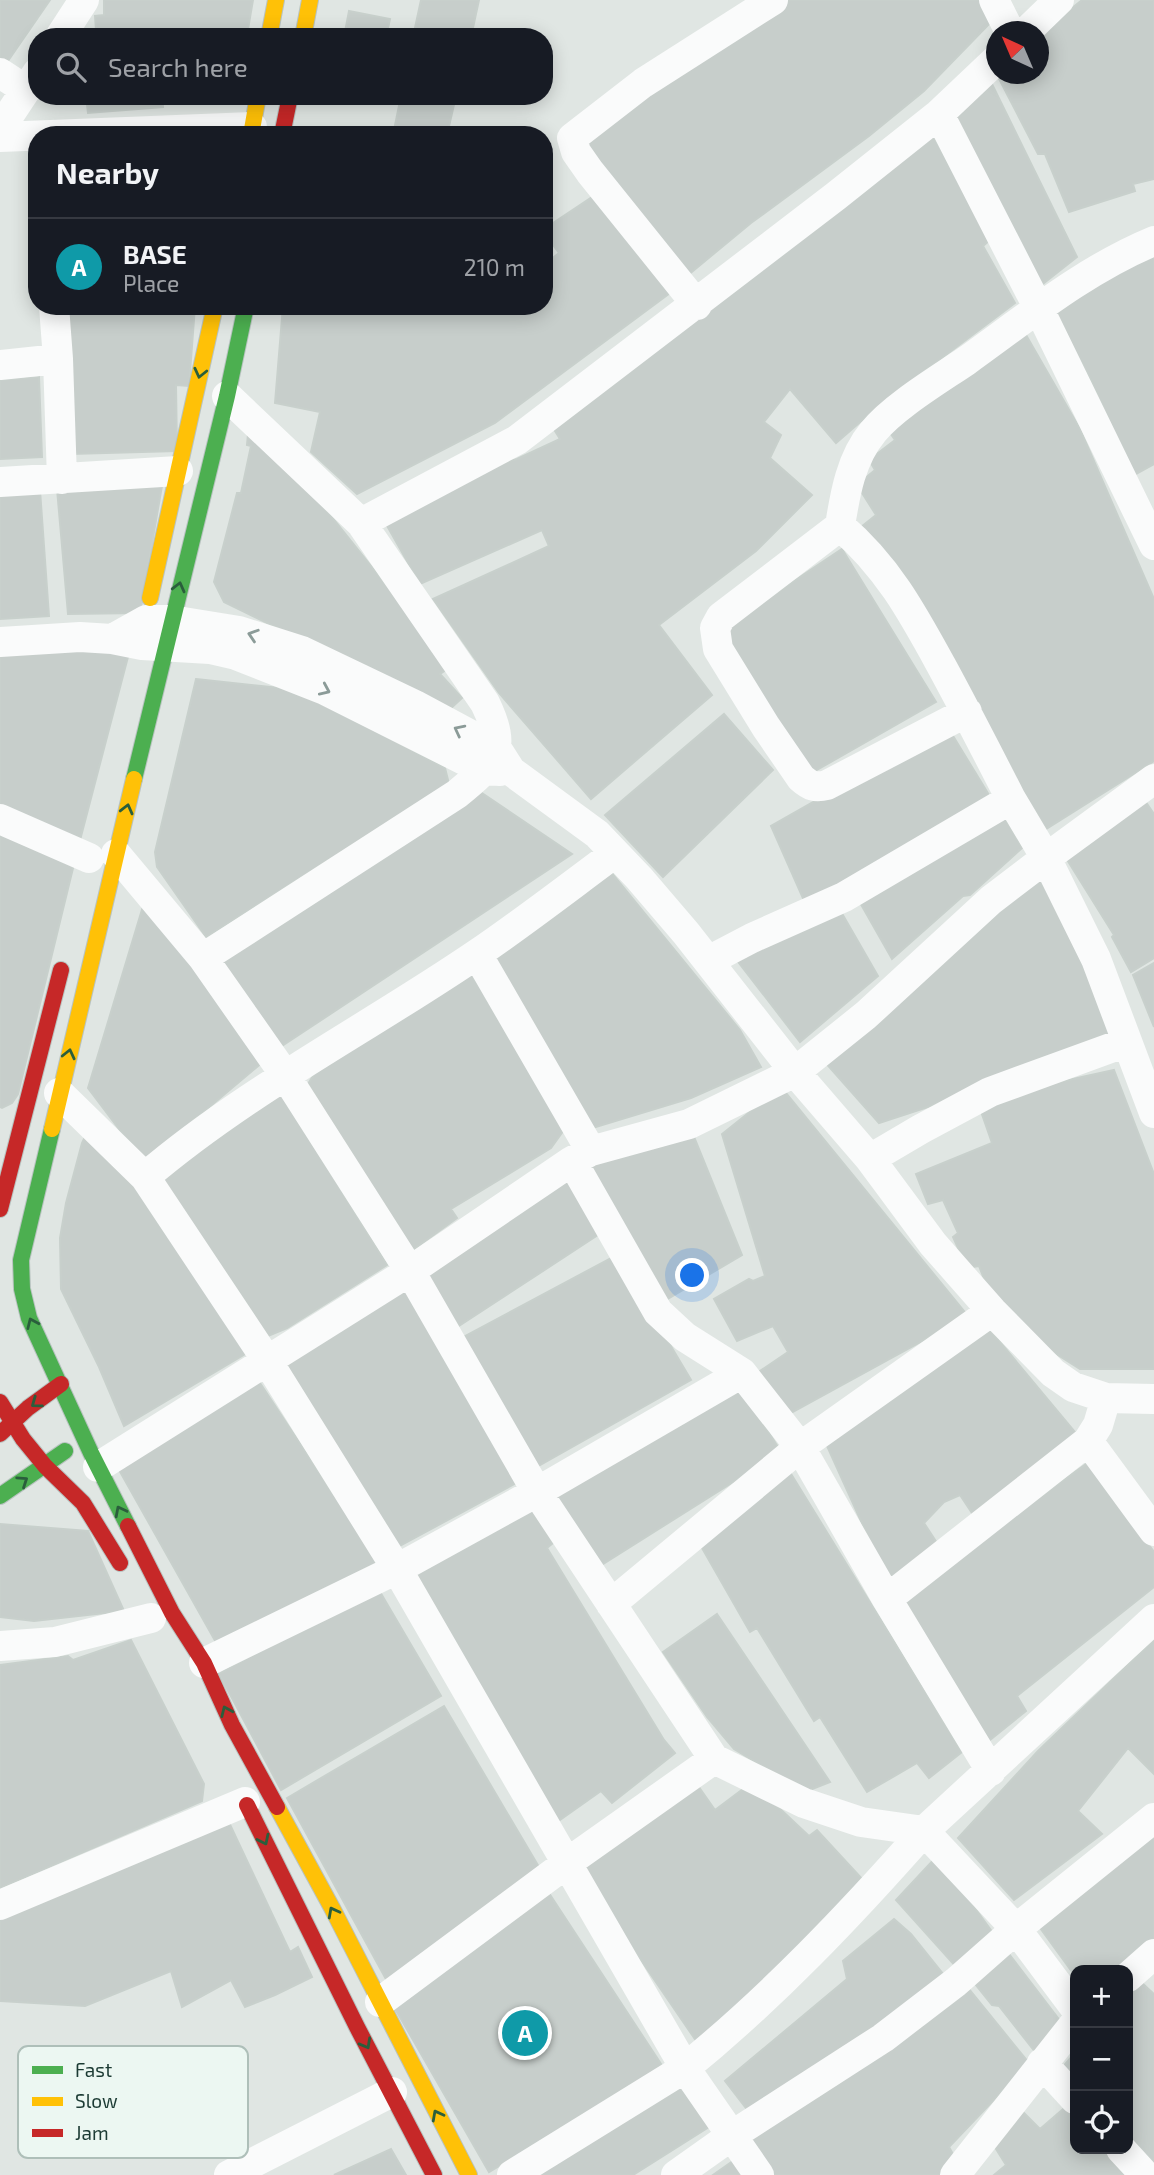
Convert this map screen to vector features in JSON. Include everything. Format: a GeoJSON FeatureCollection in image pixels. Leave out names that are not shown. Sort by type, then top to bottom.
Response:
{"type":"FeatureCollection","features":[{"type":"Feature","properties":{"kind":"street"},"geometry":{"type":"LineString","coordinates":[[66,28],[84,0]]}},
{"type":"Feature","properties":{"kind":"street"},"geometry":{"type":"LineString","coordinates":[[271,28],[276,0]]}},
{"type":"Feature","properties":{"kind":"street"},"geometry":{"type":"LineString","coordinates":[[305,28],[310,0]]}},
{"type":"Feature","properties":{"kind":"street"},"geometry":{"type":"LineString","coordinates":[[697,305],[590,173],[576,152],[572,138],[643,83],[773,0]]}},
{"type":"Feature","properties":{"kind":"street"},"geometry":{"type":"LineString","coordinates":[[994,0],[1004,21]]}},
{"type":"Feature","properties":{"kind":"street"},"geometry":{"type":"LineString","coordinates":[[1037,21],[1059,0]]}},
{"type":"Feature","properties":{"kind":"street"},"geometry":{"type":"LineString","coordinates":[[361,523],[517,440],[697,305],[939,114],[986,69]]}},
{"type":"Feature","properties":{"kind":"street"},"geometry":{"type":"LineString","coordinates":[[0,73],[28,81]]}},
{"type":"Feature","properties":{"kind":"street"},"geometry":{"type":"LineString","coordinates":[[0,129],[28,87]]}},
{"type":"Feature","properties":{"kind":"street"},"geometry":{"type":"LineString","coordinates":[[252,126],[256,105]]}},
{"type":"Feature","properties":{"kind":"street"},"geometry":{"type":"LineString","coordinates":[[284,126],[288,105]]}},
{"type":"Feature","properties":{"kind":"street"},"geometry":{"type":"LineString","coordinates":[[939,114],[1040,309],[1154,545]]}},
{"type":"Feature","properties":{"kind":"street"},"geometry":{"type":"LineString","coordinates":[[0,136],[28,135]]}},
{"type":"Feature","properties":{"kind":"street"},"geometry":{"type":"LineString","coordinates":[[967,712],[817,788],[801,778],[766,727],[718,649],[715,628],[721,617],[840,526],[846,488],[861,451],[873,432],[916,395],[1109,262],[1154,241]]}},
{"type":"Feature","properties":{"kind":"street"},"geometry":{"type":"LineString","coordinates":[[55,315],[62,479]]}},
{"type":"Feature","properties":{"kind":"street"},"geometry":{"type":"LineString","coordinates":[[153,638],[178,471],[213,315]]}},
{"type":"Feature","properties":{"kind":"street"},"geometry":{"type":"LineString","coordinates":[[244,315],[227,396],[153,638],[96,857],[59,1093],[21,1260],[20,1281],[29,1318],[98,1467],[172,1613],[204,1663],[232,1725],[332,1908],[469,2175]]}},
{"type":"Feature","properties":{"kind":"street"},"geometry":{"type":"LineString","coordinates":[[0,365],[58,359]]}},
{"type":"Feature","properties":{"kind":"street"},"geometry":{"type":"LineString","coordinates":[[227,396],[361,523],[485,703],[496,725],[498,763]]}},
{"type":"Feature","properties":{"kind":"street"},"geometry":{"type":"LineString","coordinates":[[0,482],[178,471]]}},
{"type":"Feature","properties":{"kind":"street"},"geometry":{"type":"LineString","coordinates":[[840,526],[856,540],[904,597],[1046,858],[1096,959],[1154,1113]]}},
{"type":"Feature","properties":{"kind":"street"},"geometry":{"type":"LineString","coordinates":[[0,642],[80,637],[153,638],[236,654],[498,763],[597,834],[615,853],[669,913],[795,1072],[870,1159],[933,1244],[992,1311],[1053,1373],[1073,1387],[1106,1398],[1154,1399]]}},
{"type":"Feature","properties":{"kind":"street"},"geometry":{"type":"LineString","coordinates":[[203,958],[457,794],[498,763]]}},
{"type":"Feature","properties":{"kind":"street"},"geometry":{"type":"LineString","coordinates":[[98,1467],[410,1271],[581,1156],[689,1124],[795,1072],[866,1015],[991,900],[1154,779]]}},
{"type":"Feature","properties":{"kind":"street"},"geometry":{"type":"LineString","coordinates":[[708,961],[844,897],[1012,799]]}},
{"type":"Feature","properties":{"kind":"street"},"geometry":{"type":"LineString","coordinates":[[0,820],[96,857],[203,958],[285,1075],[410,1271],[537,1492],[713,1759],[804,1803],[861,1822],[925,1831],[1016,1929],[1070,2001]]}},
{"type":"Feature","properties":{"kind":"street"},"geometry":{"type":"LineString","coordinates":[[145,1177],[186,1142],[285,1075],[477,954],[615,853]]}},
{"type":"Feature","properties":{"kind":"street"},"geometry":{"type":"LineString","coordinates":[[0,1209],[12,1118],[66,950]]}},
{"type":"Feature","properties":{"kind":"street"},"geometry":{"type":"LineString","coordinates":[[477,954],[658,1312],[685,1337],[742,1373],[800,1447],[887,1600],[992,1771]]}},
{"type":"Feature","properties":{"kind":"street"},"geometry":{"type":"LineString","coordinates":[[870,1159],[990,1092],[1127,1042]]}},
{"type":"Feature","properties":{"kind":"street"},"geometry":{"type":"LineString","coordinates":[[59,1093],[145,1177],[268,1362],[397,1569],[685,2068],[759,2175]]}},
{"type":"Feature","properties":{"kind":"street"},"geometry":{"type":"LineString","coordinates":[[611,1604],[800,1447],[992,1311]]}},
{"type":"Feature","properties":{"kind":"street"},"geometry":{"type":"LineString","coordinates":[[204,1663],[397,1569],[537,1492],[742,1373]]}},
{"type":"Feature","properties":{"kind":"street"},"geometry":{"type":"LineString","coordinates":[[6,1428],[61,1384]]}},
{"type":"Feature","properties":{"kind":"street"},"geometry":{"type":"LineString","coordinates":[[887,1600],[1088,1441],[1098,1425],[1106,1398]]}},
{"type":"Feature","properties":{"kind":"street"},"geometry":{"type":"LineString","coordinates":[[0,1402],[6,1428],[83,1503],[131,1583]]}},
{"type":"Feature","properties":{"kind":"street"},"geometry":{"type":"LineString","coordinates":[[0,1496],[84,1437]]}},
{"type":"Feature","properties":{"kind":"street"},"geometry":{"type":"LineString","coordinates":[[1088,1441],[1154,1531]]}},
{"type":"Feature","properties":{"kind":"street"},"geometry":{"type":"LineString","coordinates":[[0,1646],[55,1642],[151,1618]]}},
{"type":"Feature","properties":{"kind":"street"},"geometry":{"type":"LineString","coordinates":[[512,2175],[685,2068],[801,1962],[867,1897],[925,1831],[1154,1619]]}},
{"type":"Feature","properties":{"kind":"street"},"geometry":{"type":"LineString","coordinates":[[380,2002],[713,1759]]}},
{"type":"Feature","properties":{"kind":"street"},"geometry":{"type":"LineString","coordinates":[[0,1905],[243,1796],[356,2027],[434,2175]]}},
{"type":"Feature","properties":{"kind":"street"},"geometry":{"type":"LineString","coordinates":[[676,2175],[883,2038],[957,1982],[1016,1929],[1154,1818]]}},
{"type":"Feature","properties":{"kind":"street"},"geometry":{"type":"LineString","coordinates":[[955,2175],[1071,2028]]}},
{"type":"Feature","properties":{"kind":"street"},"geometry":{"type":"LineString","coordinates":[[1042,2063],[1070,2094]]}},
{"type":"Feature","properties":{"kind":"street"},"geometry":{"type":"LineString","coordinates":[[229,2175],[392,2092]]}},
{"type":"Feature","properties":{"kind":"street"},"geometry":{"type":"LineString","coordinates":[[1126,2154],[1145,2175]]}},
{"type":"Feature","properties":{"kind":"building"},"geometry":{"type":"Polygon","coordinates":[[[0,0],[50,0],[28,28],[3,68],[0,66],[0,0]]]}},
{"type":"Feature","properties":{"kind":"building"},"geometry":{"type":"Polygon","coordinates":[[[104,0],[253,0],[248,28],[96,28],[95,16],[104,15],[104,0]]]}},
{"type":"Feature","properties":{"kind":"building"},"geometry":{"type":"Polygon","coordinates":[[[421,0],[479,0],[473,28],[415,28],[421,0]]]}},
{"type":"Feature","properties":{"kind":"building"},"geometry":{"type":"Polygon","coordinates":[[[789,0],[979,0],[990,21],[986,21],[986,27],[924,91],[869,136],[751,223],[682,280],[573,141],[729,32],[789,0]]]}},
{"type":"Feature","properties":{"kind":"building"},"geometry":{"type":"Polygon","coordinates":[[[1082,0],[1154,0],[1154,179],[1133,184],[1135,191],[1069,212],[1045,154],[1038,154],[1002,84],[1049,84],[1049,27],[1082,0]]]}},
{"type":"Feature","properties":{"kind":"building"},"geometry":{"type":"Polygon","coordinates":[[[349,11],[390,19],[388,28],[346,28],[349,11]]]}},
{"type":"Feature","properties":{"kind":"building"},"geometry":{"type":"Polygon","coordinates":[[[986,81],[986,84],[992,84],[1077,257],[1039,287],[947,114],[986,81]]]}},
{"type":"Feature","properties":{"kind":"building"},"geometry":{"type":"Polygon","coordinates":[[[87,105],[163,105],[163,107],[88,113],[87,105]]]}},
{"type":"Feature","properties":{"kind":"building"},"geometry":{"type":"Polygon","coordinates":[[[399,105],[454,105],[449,126],[395,126],[399,105]]]}},
{"type":"Feature","properties":{"kind":"building"},"geometry":{"type":"Polygon","coordinates":[[[930,130],[990,240],[983,246],[1015,303],[882,403],[836,443],[790,389],[764,422],[781,435],[770,458],[812,495],[756,551],[659,625],[712,695],[591,799],[499,693],[433,599],[549,546],[542,530],[420,584],[382,517],[472,471],[517,459],[560,439],[550,423],[930,130]]]}},
{"type":"Feature","properties":{"kind":"building"},"geometry":{"type":"Polygon","coordinates":[[[595,195],[674,290],[495,423],[357,494],[311,452],[320,412],[275,403],[282,315],[553,315],[553,258],[559,253],[553,245],[553,223],[595,195]]]}},
{"type":"Feature","properties":{"kind":"building"},"geometry":{"type":"Polygon","coordinates":[[[1154,253],[1154,464],[1134,475],[1087,372],[1051,311],[1154,253]]]}},
{"type":"Feature","properties":{"kind":"building"},"geometry":{"type":"Polygon","coordinates":[[[64,315],[194,315],[189,386],[176,385],[177,451],[71,454],[64,315]]]}},
{"type":"Feature","properties":{"kind":"building"},"geometry":{"type":"Polygon","coordinates":[[[1022,328],[1080,429],[1154,599],[1154,761],[1046,829],[861,527],[876,515],[857,485],[875,470],[869,460],[895,440],[886,427],[1022,328]]]}},
{"type":"Feature","properties":{"kind":"building"},"geometry":{"type":"Polygon","coordinates":[[[39,377],[42,457],[0,459],[0,380],[39,377]]]}},
{"type":"Feature","properties":{"kind":"building"},"geometry":{"type":"Polygon","coordinates":[[[263,431],[431,641],[449,668],[440,674],[462,698],[448,711],[224,602],[214,582],[237,493],[241,493],[251,446],[247,445],[248,434],[263,431]]]}},
{"type":"Feature","properties":{"kind":"building"},"geometry":{"type":"Polygon","coordinates":[[[163,480],[140,613],[68,614],[57,489],[163,480]]]}},
{"type":"Feature","properties":{"kind":"building"},"geometry":{"type":"Polygon","coordinates":[[[40,490],[49,616],[0,619],[0,493],[40,490]]]}},
{"type":"Feature","properties":{"kind":"building"},"geometry":{"type":"Polygon","coordinates":[[[842,549],[936,702],[808,775],[721,630],[842,549]]]}},
{"type":"Feature","properties":{"kind":"building"},"geometry":{"type":"Polygon","coordinates":[[[95,647],[129,653],[79,844],[0,809],[0,656],[95,647]]]}},
{"type":"Feature","properties":{"kind":"building"},"geometry":{"type":"Polygon","coordinates":[[[196,679],[299,690],[445,768],[449,784],[206,937],[157,867],[155,852],[196,679]]]}},
{"type":"Feature","properties":{"kind":"building"},"geometry":{"type":"Polygon","coordinates":[[[724,714],[773,770],[663,877],[605,815],[724,714]]]}},
{"type":"Feature","properties":{"kind":"building"},"geometry":{"type":"Polygon","coordinates":[[[947,726],[992,800],[806,905],[771,826],[947,726]]]}},
{"type":"Feature","properties":{"kind":"building"},"geometry":{"type":"Polygon","coordinates":[[[473,787],[572,854],[279,1048],[215,958],[473,787]]]}},
{"type":"Feature","properties":{"kind":"building"},"geometry":{"type":"Polygon","coordinates":[[[1139,792],[1154,814],[1154,958],[1131,972],[1112,937],[1114,935],[1061,850],[1139,792]]]}},
{"type":"Feature","properties":{"kind":"building"},"geometry":{"type":"Polygon","coordinates":[[[1002,813],[1022,848],[892,959],[858,899],[1002,813]]]}},
{"type":"Feature","properties":{"kind":"building"},"geometry":{"type":"Polygon","coordinates":[[[0,831],[74,864],[18,1094],[12,1103],[2,1108],[0,1107],[0,831]]]}},
{"type":"Feature","properties":{"kind":"building"},"geometry":{"type":"Polygon","coordinates":[[[610,871],[740,1030],[761,1067],[691,1098],[589,1129],[492,955],[610,871]]]}},
{"type":"Feature","properties":{"kind":"building"},"geometry":{"type":"Polygon","coordinates":[[[1036,878],[1045,879],[1117,1034],[931,1106],[879,1123],[824,1061],[1036,878]]]}},
{"type":"Feature","properties":{"kind":"building"},"geometry":{"type":"Polygon","coordinates":[[[147,893],[264,1061],[144,1162],[88,1088],[147,893]]]}},
{"type":"Feature","properties":{"kind":"building"},"geometry":{"type":"Polygon","coordinates":[[[840,910],[878,976],[800,1042],[736,959],[840,910]]]}},
{"type":"Feature","properties":{"kind":"building"},"geometry":{"type":"Polygon","coordinates":[[[1154,963],[1154,1027],[1133,975],[1154,963]]]}},
{"type":"Feature","properties":{"kind":"building"},"geometry":{"type":"Polygon","coordinates":[[[468,968],[564,1130],[551,1148],[451,1209],[457,1218],[410,1252],[308,1084],[318,1068],[468,968]]]}},
{"type":"Feature","properties":{"kind":"building"},"geometry":{"type":"Polygon","coordinates":[[[1114,1070],[1154,1174],[1154,1369],[1080,1369],[1039,1343],[988,1289],[979,1266],[967,1268],[953,1237],[958,1233],[943,1200],[928,1204],[916,1174],[992,1143],[977,1100],[1114,1070]]]}},
{"type":"Feature","properties":{"kind":"building"},"geometry":{"type":"Polygon","coordinates":[[[781,1087],[968,1316],[782,1418],[757,1373],[788,1352],[773,1326],[737,1341],[714,1299],[749,1279],[753,1281],[765,1276],[722,1134],[781,1087]]]}},
{"type":"Feature","properties":{"kind":"building"},"geometry":{"type":"Polygon","coordinates":[[[280,1091],[387,1265],[287,1328],[256,1341],[152,1175],[280,1091]]]}},
{"type":"Feature","properties":{"kind":"building"},"geometry":{"type":"Polygon","coordinates":[[[92,1122],[252,1350],[124,1426],[61,1289],[60,1238],[66,1203],[82,1143],[92,1122]]]}},
{"type":"Feature","properties":{"kind":"building"},"geometry":{"type":"Polygon","coordinates":[[[690,1127],[742,1255],[661,1303],[596,1192],[588,1156],[690,1127]]]}},
{"type":"Feature","properties":{"kind":"building"},"geometry":{"type":"Polygon","coordinates":[[[569,1178],[601,1233],[459,1326],[418,1267],[569,1178]]]}},
{"type":"Feature","properties":{"kind":"building"},"geometry":{"type":"Polygon","coordinates":[[[613,1257],[691,1380],[535,1468],[458,1340],[613,1257]]]}},
{"type":"Feature","properties":{"kind":"building"},"geometry":{"type":"Polygon","coordinates":[[[404,1287],[516,1483],[396,1548],[276,1363],[404,1287]]]}},
{"type":"Feature","properties":{"kind":"building"},"geometry":{"type":"Polygon","coordinates":[[[990,1330],[1080,1438],[974,1516],[960,1495],[944,1502],[924,1523],[939,1546],[889,1583],[822,1435],[990,1330]]]}},
{"type":"Feature","properties":{"kind":"building"},"geometry":{"type":"Polygon","coordinates":[[[258,1380],[379,1563],[218,1646],[118,1468],[258,1380]]]}},
{"type":"Feature","properties":{"kind":"building"},"geometry":{"type":"Polygon","coordinates":[[[737,1381],[781,1452],[595,1569],[548,1491],[737,1381]]]}},
{"type":"Feature","properties":{"kind":"building"},"geometry":{"type":"Polygon","coordinates":[[[1089,1462],[1154,1552],[1154,1587],[1017,1696],[1026,1711],[985,1744],[896,1600],[1089,1462]]]}},
{"type":"Feature","properties":{"kind":"building"},"geometry":{"type":"Polygon","coordinates":[[[788,1469],[962,1752],[929,1778],[917,1763],[867,1792],[820,1717],[814,1721],[757,1628],[750,1632],[698,1541],[788,1469]]]}},
{"type":"Feature","properties":{"kind":"building"},"geometry":{"type":"Polygon","coordinates":[[[530,1505],[553,1543],[547,1548],[664,1740],[675,1753],[612,1803],[601,1791],[557,1822],[411,1570],[530,1505]]]}},
{"type":"Feature","properties":{"kind":"building"},"geometry":{"type":"Polygon","coordinates":[[[0,1524],[88,1531],[124,1611],[34,1621],[0,1617],[0,1524]]]}},
{"type":"Feature","properties":{"kind":"building"},"geometry":{"type":"Polygon","coordinates":[[[376,1585],[441,1696],[281,1790],[219,1674],[376,1585]]]}},
{"type":"Feature","properties":{"kind":"building"},"geometry":{"type":"Polygon","coordinates":[[[717,1614],[830,1782],[805,1792],[734,1749],[707,1717],[663,1652],[717,1614]]]}},
{"type":"Feature","properties":{"kind":"building"},"geometry":{"type":"Polygon","coordinates":[[[131,1640],[204,1784],[202,1801],[0,1888],[0,1665],[68,1656],[73,1660],[131,1640]]]}},
{"type":"Feature","properties":{"kind":"building"},"geometry":{"type":"Polygon","coordinates":[[[1154,1640],[1154,1774],[1128,1748],[1078,1811],[1102,1834],[1014,1900],[958,1838],[1038,1751],[1154,1640]]]}},
{"type":"Feature","properties":{"kind":"building"},"geometry":{"type":"Polygon","coordinates":[[[444,1706],[539,1867],[387,1981],[287,1798],[444,1706]]]}},
{"type":"Feature","properties":{"kind":"building"},"geometry":{"type":"Polygon","coordinates":[[[694,1780],[715,1810],[743,1789],[759,1789],[809,1836],[817,1830],[864,1881],[701,2048],[578,1868],[694,1780]]]}},
{"type":"Feature","properties":{"kind":"building"},"geometry":{"type":"Polygon","coordinates":[[[225,1814],[290,1952],[298,1947],[312,1977],[245,2007],[231,1980],[182,2007],[171,1971],[85,2006],[0,2001],[0,1920],[225,1814]]]}},
{"type":"Feature","properties":{"kind":"building"},"geometry":{"type":"Polygon","coordinates":[[[1154,1822],[1154,1938],[1123,1965],[1070,1965],[1070,1969],[1035,1921],[1154,1822]]]}},
{"type":"Feature","properties":{"kind":"building"},"geometry":{"type":"Polygon","coordinates":[[[937,1856],[996,1937],[957,1968],[896,1900],[937,1856]]]}},
{"type":"Feature","properties":{"kind":"building"},"geometry":{"type":"Polygon","coordinates":[[[543,1884],[663,2067],[489,2172],[390,2000],[543,1884]]]}},
{"type":"Feature","properties":{"kind":"building"},"geometry":{"type":"Polygon","coordinates":[[[894,1919],[911,1934],[948,1980],[752,2116],[725,2081],[847,1979],[843,1961],[894,1919]]]}},
{"type":"Feature","properties":{"kind":"building"},"geometry":{"type":"Polygon","coordinates":[[[1006,1950],[1064,2026],[1036,2053],[999,2006],[992,2005],[971,1979],[1006,1950]]]}},
{"type":"Feature","properties":{"kind":"building"},"geometry":{"type":"Polygon","coordinates":[[[1141,1982],[1154,1994],[1154,2162],[1133,2141],[1133,1991],[1141,1982]]]}},
{"type":"Feature","properties":{"kind":"building"},"geometry":{"type":"Polygon","coordinates":[[[964,1983],[1029,2063],[949,2147],[954,2156],[939,2175],[774,2175],[749,2139],[964,1983]]]}},
{"type":"Feature","properties":{"kind":"building"},"geometry":{"type":"Polygon","coordinates":[[[1070,2059],[1070,2080],[1060,2070],[1070,2059]]]}},
{"type":"Feature","properties":{"kind":"building"},"geometry":{"type":"Polygon","coordinates":[[[677,2081],[709,2127],[633,2175],[530,2175],[677,2081]]]}},
{"type":"Feature","properties":{"kind":"building"},"geometry":{"type":"Polygon","coordinates":[[[1069,2104],[1070,2154],[1108,2154],[1125,2175],[994,2175],[1006,2165],[991,2141],[1022,2111],[1040,2129],[1069,2104]]]}},
{"type":"Feature","properties":{"kind":"building"},"geometry":{"type":"Polygon","coordinates":[[[391,2149],[406,2175],[334,2175],[391,2149]]]}},
{"type":"Feature","properties":{"kind":"building"},"geometry":{"type":"Polygon","coordinates":[[[733,2161],[742,2175],[713,2175],[733,2161]]]}},
{"type":"Feature","properties":{"kind":"traffic: fast"},"geometry":{"type":"LineString","coordinates":[[134,779],[244,315]]}},
{"type":"Feature","properties":{"kind":"traffic: fast"},"geometry":{"type":"LineString","coordinates":[[52,1129],[21,1260],[22,1289],[29,1318],[128,1526]]}},
{"type":"Feature","properties":{"kind":"traffic: fast"},"geometry":{"type":"LineString","coordinates":[[0,1496],[65,1451]]}},
{"type":"Feature","properties":{"kind":"traffic: slow"},"geometry":{"type":"LineString","coordinates":[[271,28],[276,0]]}},
{"type":"Feature","properties":{"kind":"traffic: slow"},"geometry":{"type":"LineString","coordinates":[[305,28],[310,0]]}},
{"type":"Feature","properties":{"kind":"traffic: slow"},"geometry":{"type":"LineString","coordinates":[[253,126],[256,105]]}},
{"type":"Feature","properties":{"kind":"traffic: slow"},"geometry":{"type":"LineString","coordinates":[[150,598],[213,315]]}},
{"type":"Feature","properties":{"kind":"traffic: slow"},"geometry":{"type":"LineString","coordinates":[[52,1129],[134,779]]}},
{"type":"Feature","properties":{"kind":"traffic: slow"},"geometry":{"type":"LineString","coordinates":[[277,1807],[469,2175]]}},
{"type":"Feature","properties":{"kind":"traffic: jam"},"geometry":{"type":"LineString","coordinates":[[284,126],[288,105]]}},
{"type":"Feature","properties":{"kind":"traffic: jam"},"geometry":{"type":"LineString","coordinates":[[0,1209],[61,970]]}},
{"type":"Feature","properties":{"kind":"traffic: jam"},"geometry":{"type":"LineString","coordinates":[[0,1434],[28,1408],[61,1384]]}},
{"type":"Feature","properties":{"kind":"traffic: jam"},"geometry":{"type":"LineString","coordinates":[[0,1402],[23,1439],[45,1466],[83,1503],[120,1563]]}},
{"type":"Feature","properties":{"kind":"traffic: jam"},"geometry":{"type":"LineString","coordinates":[[128,1526],[172,1613],[204,1663],[232,1725],[277,1807]]}},
{"type":"Feature","properties":{"kind":"traffic: jam"},"geometry":{"type":"LineString","coordinates":[[247,1805],[434,2175]]}},
{"type":"Feature","properties":{"kind":"place","name":"BASE"},"geometry":{"type":"Point","coordinates":[525,2033]}}]}
